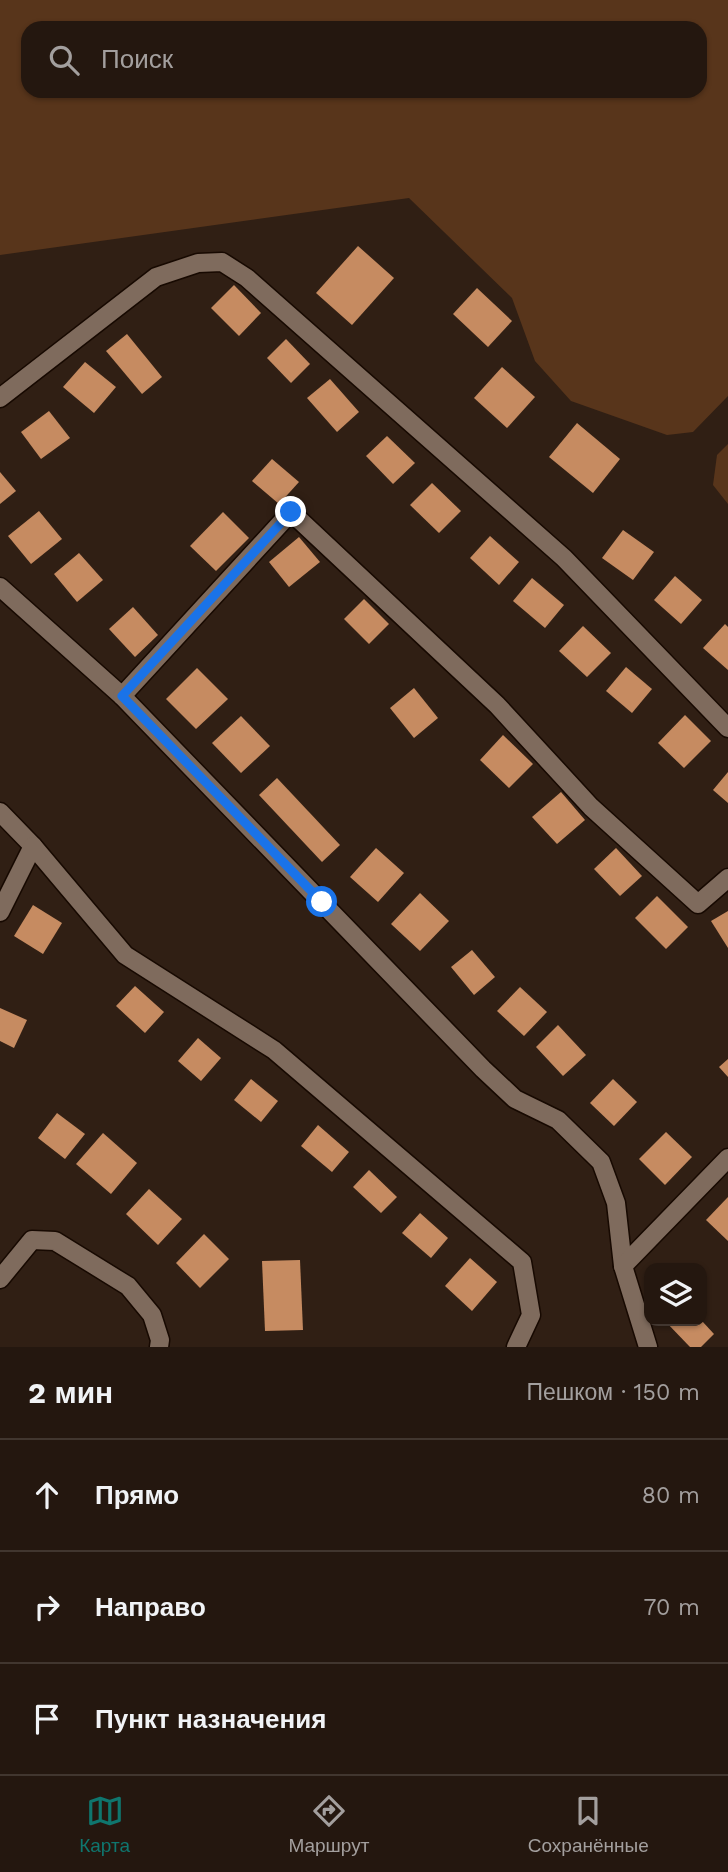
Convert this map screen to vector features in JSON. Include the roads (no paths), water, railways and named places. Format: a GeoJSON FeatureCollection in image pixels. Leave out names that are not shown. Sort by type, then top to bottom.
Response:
{"type":"FeatureCollection","features":[{"type":"Feature","properties":{"kind":"street"},"geometry":{"type":"LineString","coordinates":[[0,398],[156,277],[198,263],[222,262],[247,278],[564,558],[728,728]]}},
{"type":"Feature","properties":{"kind":"street"},"geometry":{"type":"LineString","coordinates":[[122,696],[291,512],[498,705],[592,807],[698,904],[728,878]]}},
{"type":"Feature","properties":{"kind":"street"},"geometry":{"type":"LineString","coordinates":[[0,587],[122,696],[483,1069],[515,1099],[558,1119],[601,1162],[616,1203],[624,1266],[648,1347]]}},
{"type":"Feature","properties":{"kind":"street"},"geometry":{"type":"LineString","coordinates":[[0,812],[33,846],[125,955],[274,1050],[522,1262],[531,1315],[516,1347]]}},
{"type":"Feature","properties":{"kind":"street"},"geometry":{"type":"LineString","coordinates":[[0,912],[33,846]]}},
{"type":"Feature","properties":{"kind":"street"},"geometry":{"type":"LineString","coordinates":[[624,1266],[728,1158]]}},
{"type":"Feature","properties":{"kind":"street"},"geometry":{"type":"LineString","coordinates":[[0,1279],[32,1240],[55,1241],[128,1286],[152,1315],[159,1347]]}}]}
